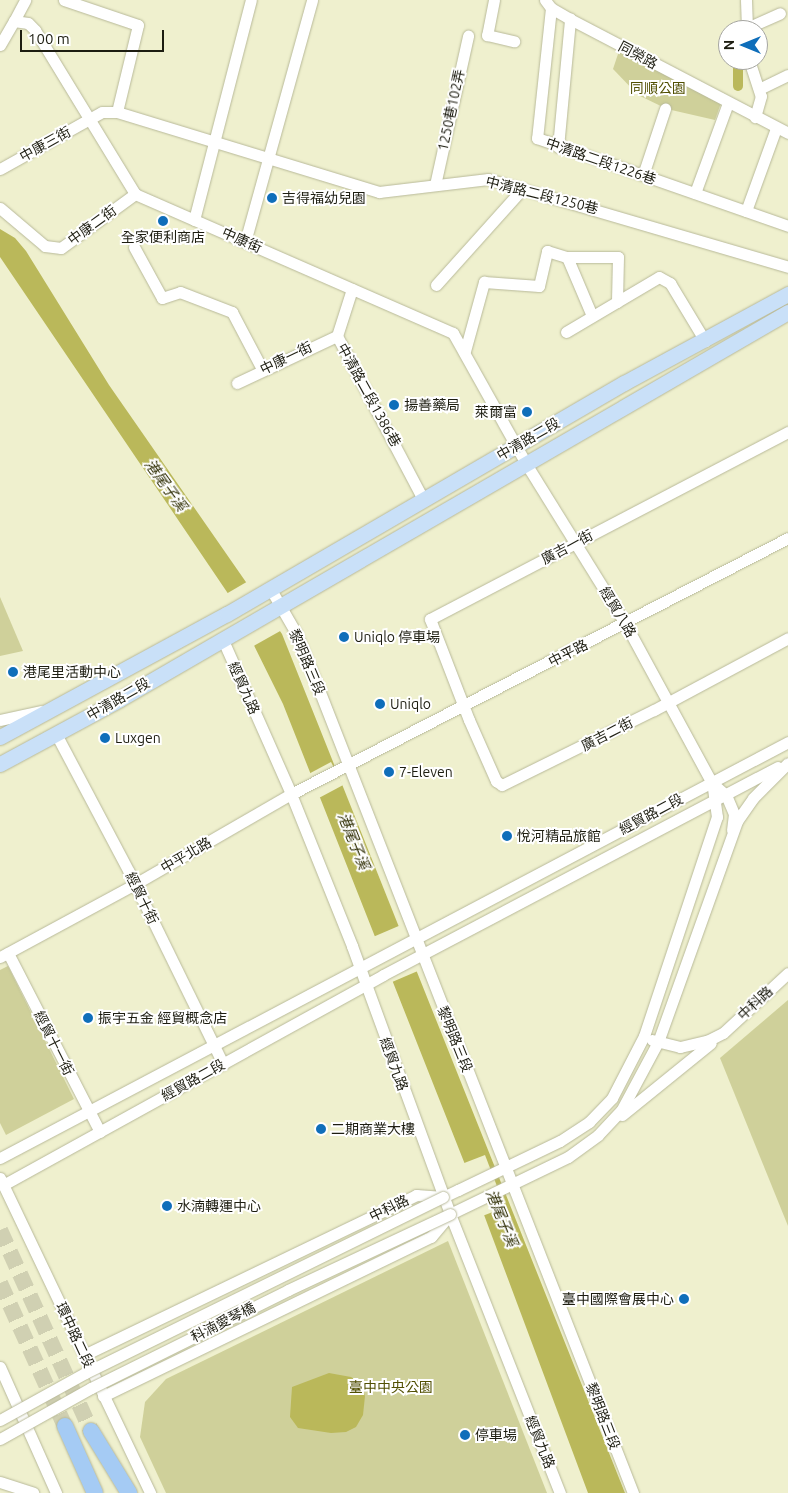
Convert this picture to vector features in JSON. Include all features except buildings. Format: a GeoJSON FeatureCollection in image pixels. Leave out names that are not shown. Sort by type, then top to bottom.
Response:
{"type":"FeatureCollection","features":[{"type":"Feature","properties":{"kind":"highway"},"geometry":{"type":"LineString","coordinates":[[86,1493],[64,1426],[95,1493]]}},
{"type":"Feature","properties":{"kind":"highway"},"geometry":{"type":"LineString","coordinates":[[120,1493],[91,1432],[129,1493]]}},
{"type":"Feature","properties":{"kind":"main road","name":"中清路二段"},"geometry":{"type":"LineString","coordinates":[[0,737],[227,614],[516,445],[788,294]]}},
{"type":"Feature","properties":{"kind":"main road","name":"中清路二段"},"geometry":{"type":"LineString","coordinates":[[0,764],[281,605],[525,462],[788,312]]}},
{"type":"Feature","properties":{"kind":"street"},"geometry":{"type":"LineString","coordinates":[[0,45],[26,0]]}},
{"type":"Feature","properties":{"kind":"street"},"geometry":{"type":"LineString","coordinates":[[64,0],[138,25],[117,112]]}},
{"type":"Feature","properties":{"kind":"street"},"geometry":{"type":"LineString","coordinates":[[194,220],[251,0]]}},
{"type":"Feature","properties":{"kind":"street"},"geometry":{"type":"LineString","coordinates":[[245,242],[312,0]]}},
{"type":"Feature","properties":{"kind":"street"},"geometry":{"type":"LineString","coordinates":[[494,0],[487,35],[514,41]]}},
{"type":"Feature","properties":{"kind":"street"},"geometry":{"type":"LineString","coordinates":[[746,0],[747,20]]}},
{"type":"Feature","properties":{"kind":"street","name":"同榮路"},"geometry":{"type":"LineString","coordinates":[[548,4],[570,19],[755,117],[783,129]]}},
{"type":"Feature","properties":{"kind":"street","name":"中清路二段1226巷"},"geometry":{"type":"LineString","coordinates":[[548,4],[537,138],[558,147],[788,226]]}},
{"type":"Feature","properties":{"kind":"street"},"geometry":{"type":"LineString","coordinates":[[766,20],[780,13]]}},
{"type":"Feature","properties":{"kind":"street"},"geometry":{"type":"LineString","coordinates":[[558,147],[570,19]]}},
{"type":"Feature","properties":{"kind":"street"},"geometry":{"type":"LineString","coordinates":[[14,21],[28,23],[35,30],[91,118],[135,194]]}},
{"type":"Feature","properties":{"kind":"street","name":"1250巷102弄"},"geometry":{"type":"LineString","coordinates":[[434,185],[468,36]]}},
{"type":"Feature","properties":{"kind":"street"},"geometry":{"type":"LineString","coordinates":[[752,70],[761,96],[755,117]]}},
{"type":"Feature","properties":{"kind":"street"},"geometry":{"type":"LineString","coordinates":[[759,90],[788,75]]}},
{"type":"Feature","properties":{"kind":"street"},"geometry":{"type":"LineString","coordinates":[[695,193],[728,103]]}},
{"type":"Feature","properties":{"kind":"street"},"geometry":{"type":"LineString","coordinates":[[643,175],[665,109]]}},
{"type":"Feature","properties":{"kind":"street","name":"中清路二段1250巷"},"geometry":{"type":"LineString","coordinates":[[91,118],[102,112],[117,112],[215,140],[267,159],[379,192],[488,179],[788,268]]}},
{"type":"Feature","properties":{"kind":"street","name":"中康三街"},"geometry":{"type":"LineString","coordinates":[[0,169],[91,118]]}},
{"type":"Feature","properties":{"kind":"street"},"geometry":{"type":"LineString","coordinates":[[746,211],[783,129]]}},
{"type":"Feature","properties":{"kind":"street"},"geometry":{"type":"LineString","coordinates":[[436,285],[522,188]]}},
{"type":"Feature","properties":{"kind":"street","name":"中康二街"},"geometry":{"type":"LineString","coordinates":[[0,208],[45,246],[61,248],[135,194]]}},
{"type":"Feature","properties":{"kind":"street","name":"中康街"},"geometry":{"type":"LineString","coordinates":[[135,194],[453,333],[465,351],[516,445]]}},
{"type":"Feature","properties":{"kind":"street"},"geometry":{"type":"LineString","coordinates":[[134,247],[162,298],[180,292],[232,312],[262,369]]}},
{"type":"Feature","properties":{"kind":"street"},"geometry":{"type":"LineString","coordinates":[[465,351],[484,282],[539,286],[547,251],[566,257],[618,257],[617,302]]}},
{"type":"Feature","properties":{"kind":"street"},"geometry":{"type":"LineString","coordinates":[[566,257],[592,316]]}},
{"type":"Feature","properties":{"kind":"street"},"geometry":{"type":"LineString","coordinates":[[566,332],[660,277],[670,283],[705,341]]}},
{"type":"Feature","properties":{"kind":"street","name":"中清路二段1386巷"},"geometry":{"type":"LineString","coordinates":[[352,289],[337,336],[423,499]]}},
{"type":"Feature","properties":{"kind":"street","name":"中康一街"},"geometry":{"type":"LineString","coordinates":[[237,383],[262,369],[337,336]]}},
{"type":"Feature","properties":{"kind":"street","name":"廣吉一街"},"geometry":{"type":"LineString","coordinates":[[464,707],[430,620],[788,432]]}},
{"type":"Feature","properties":{"kind":"street","name":"經貿八路"},"geometry":{"type":"LineString","coordinates":[[516,445],[625,623],[670,702],[712,783],[717,817],[644,1036]]}},
{"type":"Feature","properties":{"kind":"street","name":"中平路"},"geometry":{"type":"LineString","coordinates":[[343,767],[464,707],[788,538]]}},
{"type":"Feature","properties":{"kind":"street","name":"黎明路三段"},"geometry":{"type":"LineString","coordinates":[[270,588],[281,605],[309,666],[343,767],[411,940],[506,1168],[633,1493]]}},
{"type":"Feature","properties":{"kind":"street","name":"經貿九路"},"geometry":{"type":"LineString","coordinates":[[228,634],[296,791],[365,985],[449,1194],[454,1212],[560,1493]]}},
{"type":"Feature","properties":{"kind":"street","name":"廣吉二街"},"geometry":{"type":"LineString","coordinates":[[464,707],[496,781],[502,786],[670,702],[788,638]]}},
{"type":"Feature","properties":{"kind":"street"},"geometry":{"type":"LineString","coordinates":[[0,720],[52,709]]}},
{"type":"Feature","properties":{"kind":"street","name":"經貿十街"},"geometry":{"type":"LineString","coordinates":[[56,734],[135,884],[223,1064]]}},
{"type":"Feature","properties":{"kind":"street","name":"經貿路二段"},"geometry":{"type":"LineString","coordinates":[[0,1158],[88,1110],[214,1047],[375,959],[788,742]]}},
{"type":"Feature","properties":{"kind":"street"},"geometry":{"type":"LineString","coordinates":[[732,830],[753,798],[788,762]]}},
{"type":"Feature","properties":{"kind":"street","name":"經貿路二段"},"geometry":{"type":"LineString","coordinates":[[2,1182],[100,1132],[383,975],[788,762]]}},
{"type":"Feature","properties":{"kind":"street","name":"中平北路"},"geometry":{"type":"LineString","coordinates":[[4,955],[135,884],[296,791],[343,767]]}},
{"type":"Feature","properties":{"kind":"street","name":"經貿八路"},"geometry":{"type":"LineString","coordinates":[[712,783],[726,795]]}},
{"type":"Feature","properties":{"kind":"street"},"geometry":{"type":"LineString","coordinates":[[658,1042],[732,830],[734,814],[726,795]]}},
{"type":"Feature","properties":{"kind":"street","name":"經貿十一街"},"geometry":{"type":"LineString","coordinates":[[4,955],[100,1132]]}},
{"type":"Feature","properties":{"kind":"street","name":"中科路"},"geometry":{"type":"LineString","coordinates":[[103,1396],[431,1237],[454,1212],[568,1157],[598,1135],[723,1033],[788,972]]}},
{"type":"Feature","properties":{"kind":"street","name":"中科路"},"geometry":{"type":"LineString","coordinates":[[84,1355],[416,1195],[449,1194],[560,1142],[589,1122],[612,1098],[644,1036],[658,1042],[688,1047],[723,1033]]}},
{"type":"Feature","properties":{"kind":"street","name":"中科路"},"geometry":{"type":"LineString","coordinates":[[598,1135],[622,1109],[658,1042]]}},
{"type":"Feature","properties":{"kind":"street","name":"環中路二段"},"geometry":{"type":"LineString","coordinates":[[2,1182],[150,1493]]}},
{"type":"Feature","properties":{"kind":"street","name":"科湳愛琴橋"},"geometry":{"type":"LineString","coordinates":[[0,1420],[85,1373],[449,1194]]}},
{"type":"Feature","properties":{"kind":"street","name":"科湳愛琴橋"},"geometry":{"type":"LineString","coordinates":[[0,1439],[91,1388],[288,1290],[454,1212]]}},
{"type":"Feature","properties":{"kind":"street"},"geometry":{"type":"LineString","coordinates":[[0,1367],[56,1493]]}},
{"type":"Feature","properties":{"kind":"street"},"geometry":{"type":"LineString","coordinates":[[0,1482],[33,1493]]}},
{"type":"Feature","properties":{"kind":"green space","name":"同順公園"},"geometry":{"type":"Polygon","coordinates":[[[619,51],[721,103],[715,120],[667,109],[638,95],[613,69],[619,51]]]}},
{"type":"Feature","properties":{"kind":"green space"},"geometry":{"type":"Polygon","coordinates":[[[0,597],[23,651],[0,656],[0,597]]]}},
{"type":"Feature","properties":{"kind":"green space"},"geometry":{"type":"Polygon","coordinates":[[[8,966],[74,1099],[6,1135],[0,1123],[0,970],[8,966]]]}},
{"type":"Feature","properties":{"kind":"green space"},"geometry":{"type":"Polygon","coordinates":[[[788,1000],[788,1226],[720,1058],[788,1000]]]}},
{"type":"Feature","properties":{"kind":"green space","name":"臺中中央公園"},"geometry":{"type":"Polygon","coordinates":[[[448,1241],[547,1493],[166,1493],[140,1437],[145,1402],[166,1379],[448,1241]]]}},
{"type":"Feature","properties":{"kind":"water","name":"港尾子溪"},"geometry":{"type":"Polygon","coordinates":[[[0,229],[15,238],[26,251],[109,385],[282,634],[625,1493],[588,1493],[468,1172],[283,704],[229,595],[0,257],[0,229]]]}},
{"type":"Feature","properties":{"kind":"water"},"geometry":{"type":"Polygon","coordinates":[[[329,1373],[351,1377],[359,1382],[365,1396],[363,1415],[356,1427],[346,1432],[331,1433],[298,1428],[290,1417],[292,1387],[329,1373]]]}},
{"type":"Feature","properties":{"kind":"pier"},"geometry":{"type":"Polygon","coordinates":[[[250,580],[282,630],[250,648],[226,594],[250,580]]]}},
{"type":"Feature","properties":{"kind":"pier"},"geometry":{"type":"Polygon","coordinates":[[[331,762],[343,785],[319,798],[307,775],[331,762]]]}},
{"type":"Feature","properties":{"kind":"pier"},"geometry":{"type":"Polygon","coordinates":[[[401,925],[420,970],[390,983],[371,938],[401,925]]]}},
{"type":"Feature","properties":{"kind":"pier"},"geometry":{"type":"Polygon","coordinates":[[[485,1155],[505,1207],[482,1216],[462,1164],[485,1155]]]}},
{"type":"Feature","properties":{"kind":"waterway"},"geometry":{"type":"LineString","coordinates":[[738,70],[738,86]]}},
{"type":"Feature","properties":{"kind":"tunnel"},"geometry":{"type":"LineString","coordinates":[[0,1230],[91,1431]]}},
{"type":"Feature","properties":{"kind":"tunnel"},"geometry":{"type":"LineString","coordinates":[[0,1283],[65,1426]]}},
{"type":"Feature","properties":{"kind":"place","name":"吉得福幼兒園"},"geometry":{"type":"Point","coordinates":[272,198]}},
{"type":"Feature","properties":{"kind":"place","name":"全家便利商店"},"geometry":{"type":"Point","coordinates":[163,221]}},
{"type":"Feature","properties":{"kind":"place","name":"揚善藥局"},"geometry":{"type":"Point","coordinates":[394,405]}},
{"type":"Feature","properties":{"kind":"place","name":"萊爾富"},"geometry":{"type":"Point","coordinates":[527,412]}},
{"type":"Feature","properties":{"kind":"place","name":"Uniqlo 停車場"},"geometry":{"type":"Point","coordinates":[344,637]}},
{"type":"Feature","properties":{"kind":"place","name":"港尾里活動中心"},"geometry":{"type":"Point","coordinates":[13,672]}},
{"type":"Feature","properties":{"kind":"place","name":"Uniqlo"},"geometry":{"type":"Point","coordinates":[380,704]}},
{"type":"Feature","properties":{"kind":"place","name":"Luxgen"},"geometry":{"type":"Point","coordinates":[105,738]}},
{"type":"Feature","properties":{"kind":"place","name":"7-Eleven"},"geometry":{"type":"Point","coordinates":[389,772]}},
{"type":"Feature","properties":{"kind":"place","name":"悅河精品旅館"},"geometry":{"type":"Point","coordinates":[507,836]}},
{"type":"Feature","properties":{"kind":"place","name":"振宇五金 經貿概念店"},"geometry":{"type":"Point","coordinates":[88,1018]}},
{"type":"Feature","properties":{"kind":"place","name":"二期商業大樓"},"geometry":{"type":"Point","coordinates":[321,1129]}},
{"type":"Feature","properties":{"kind":"place","name":"水湳轉運中心"},"geometry":{"type":"Point","coordinates":[167,1206]}},
{"type":"Feature","properties":{"kind":"place","name":"臺中國際會展中心"},"geometry":{"type":"Point","coordinates":[684,1299]}},
{"type":"Feature","properties":{"kind":"place","name":"停車場"},"geometry":{"type":"Point","coordinates":[465,1435]}}]}
